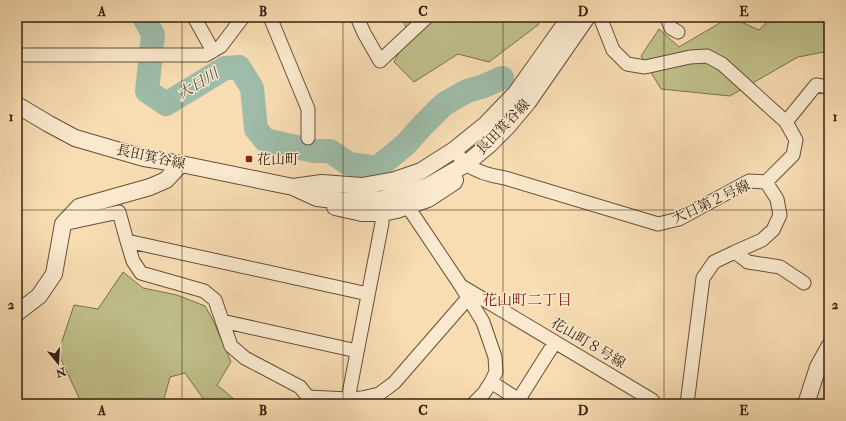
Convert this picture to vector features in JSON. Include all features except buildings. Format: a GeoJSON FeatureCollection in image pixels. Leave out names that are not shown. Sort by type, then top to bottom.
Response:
{"type":"FeatureCollection","features":[{"type":"Feature","properties":{"kind":"street"},"geometry":{"type":"LineString","coordinates":[[194,17],[208,53]]}},
{"type":"Feature","properties":{"kind":"street"},"geometry":{"type":"LineString","coordinates":[[17,55],[208,53],[221,46],[243,17]]}},
{"type":"Feature","properties":{"kind":"street"},"geometry":{"type":"LineString","coordinates":[[270,17],[308,108],[308,138]]}},
{"type":"Feature","properties":{"kind":"street"},"geometry":{"type":"LineString","coordinates":[[357,17],[364,33],[380,61],[427,17]]}},
{"type":"Feature","properties":{"kind":"street","name":"長田箕谷線"},"geometry":{"type":"LineString","coordinates":[[293,187],[322,183],[362,186],[395,180],[422,171],[454,150],[485,125],[516,93],[570,17]]}},
{"type":"Feature","properties":{"kind":"street","name":"長田箕谷線"},"geometry":{"type":"LineString","coordinates":[[17,104],[75,138],[144,158],[293,187],[318,198],[343,201],[382,199],[428,186],[466,164],[494,141],[528,102],[587,17]]}},
{"type":"Feature","properties":{"kind":"street"},"geometry":{"type":"LineString","coordinates":[[600,17],[613,50],[627,64],[645,67],[690,57],[707,56],[722,64],[786,122],[796,140],[793,155],[766,182]]}},
{"type":"Feature","properties":{"kind":"street"},"geometry":{"type":"LineString","coordinates":[[667,17],[671,28],[678,32]]}},
{"type":"Feature","properties":{"kind":"street"},"geometry":{"type":"LineString","coordinates":[[786,122],[816,85],[829,87]]}},
{"type":"Feature","properties":{"kind":"street","name":"大日第２号線"},"geometry":{"type":"LineString","coordinates":[[454,150],[466,164],[482,172],[658,224],[679,219],[749,181],[766,182],[777,199],[780,215],[773,230],[762,240],[714,262],[703,278],[688,404]]}},
{"type":"Feature","properties":{"kind":"street"},"geometry":{"type":"LineString","coordinates":[[17,313],[39,296],[54,274],[63,224],[80,207],[150,187],[166,180],[181,164]]}},
{"type":"Feature","properties":{"kind":"street"},"geometry":{"type":"LineString","coordinates":[[318,198],[332,206],[362,213],[382,213],[397,210],[428,199],[454,182],[466,164]]}},
{"type":"Feature","properties":{"kind":"street"},"geometry":{"type":"LineString","coordinates":[[408,207],[461,286],[483,322],[496,358],[496,372],[492,382],[473,404]]}},
{"type":"Feature","properties":{"kind":"street"},"geometry":{"type":"LineString","coordinates":[[63,224],[119,212],[133,261],[141,273],[204,291],[215,300],[231,346],[245,358],[300,387],[310,400],[362,398],[379,394],[394,383],[468,298]]}},
{"type":"Feature","properties":{"kind":"street"},"geometry":{"type":"LineString","coordinates":[[348,399],[382,223],[382,213]]}},
{"type":"Feature","properties":{"kind":"street"},"geometry":{"type":"LineString","coordinates":[[127,241],[368,294]]}},
{"type":"Feature","properties":{"kind":"street"},"geometry":{"type":"LineString","coordinates":[[734,252],[748,262],[780,266],[804,283]]}},
{"type":"Feature","properties":{"kind":"street","name":"花山町８号線"},"geometry":{"type":"LineString","coordinates":[[461,286],[652,400],[655,404]]}},
{"type":"Feature","properties":{"kind":"street"},"geometry":{"type":"LineString","coordinates":[[222,321],[357,350]]}},
{"type":"Feature","properties":{"kind":"street"},"geometry":{"type":"LineString","coordinates":[[492,382],[522,402],[555,342]]}},
{"type":"Feature","properties":{"kind":"street"},"geometry":{"type":"LineString","coordinates":[[806,404],[818,367],[829,347]]}},
{"type":"Feature","properties":{"kind":"green space"},"geometry":{"type":"Polygon","coordinates":[[[401,17],[542,17],[538,25],[489,62],[458,54],[414,82],[394,62],[409,33],[401,17]]]}},
{"type":"Feature","properties":{"kind":"green space"},"geometry":{"type":"Polygon","coordinates":[[[730,17],[759,30],[772,17],[829,17],[829,51],[798,57],[730,96],[661,89],[641,56],[659,29],[679,47],[730,17]]]}},
{"type":"Feature","properties":{"kind":"green space"},"geometry":{"type":"Polygon","coordinates":[[[123,272],[143,288],[177,295],[205,306],[213,320],[231,362],[217,385],[240,404],[207,404],[185,373],[170,377],[164,399],[166,404],[82,404],[58,353],[74,305],[98,309],[123,272]]]}},
{"type":"Feature","properties":{"kind":"waterway","name":"大日川"},"geometry":{"type":"LineString","coordinates":[[144,17],[153,35],[147,91],[166,104],[225,68],[239,67],[252,88],[256,129],[265,140],[314,151],[330,151],[349,164],[377,168],[405,145],[444,104],[467,91],[484,86],[502,78]]}},
{"type":"Feature","properties":{"kind":"place","name":"花山町"},"geometry":{"type":"Point","coordinates":[249,159]}},
{"type":"Feature","properties":{"kind":"district","name":"花山町二丁目"},"geometry":{"type":"Point","coordinates":[527,300]}}]}
